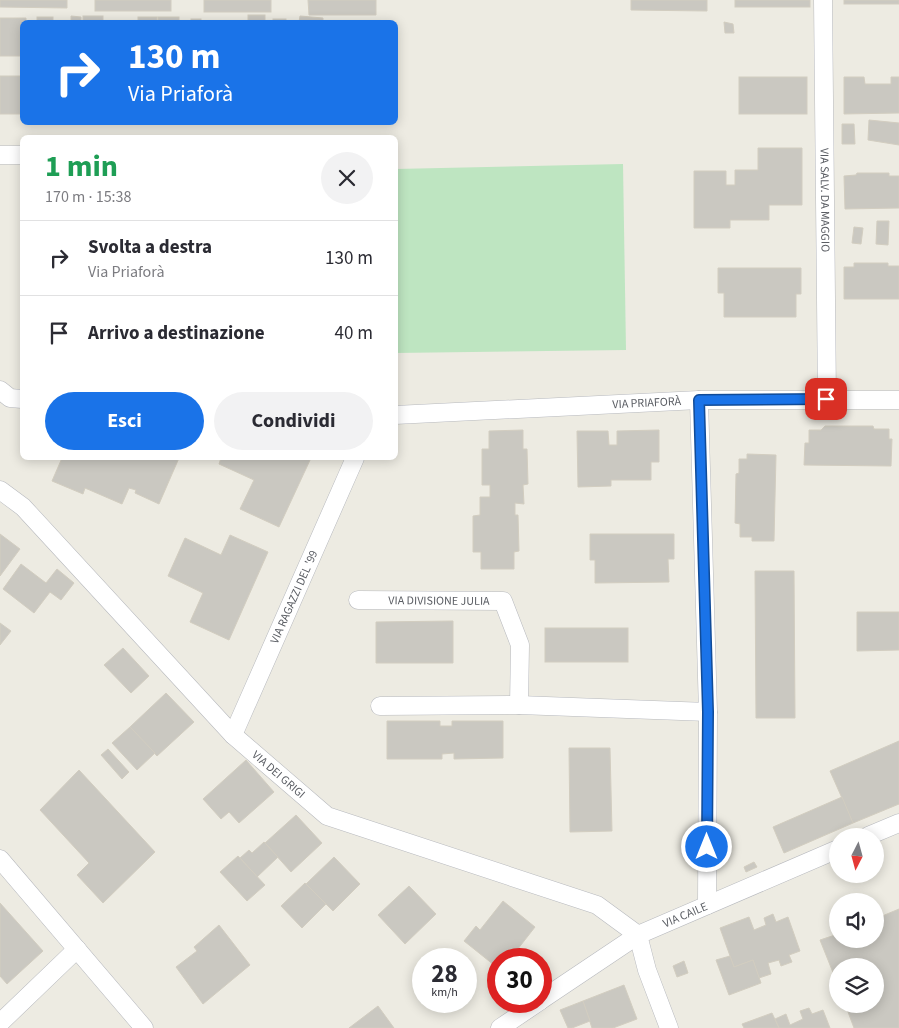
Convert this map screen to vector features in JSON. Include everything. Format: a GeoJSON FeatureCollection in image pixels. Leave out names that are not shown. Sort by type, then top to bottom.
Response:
{"type":"FeatureCollection","features":[{"type":"Feature","properties":{"kind":"street","name":"VIA SALV. DA MAGGIO"},"geometry":{"type":"LineString","coordinates":[[823,0],[826,399]]}},
{"type":"Feature","properties":{"kind":"street"},"geometry":{"type":"LineString","coordinates":[[0,155],[20,155]]}},
{"type":"Feature","properties":{"kind":"street","name":"VIA PRIAFORÀ"},"geometry":{"type":"LineString","coordinates":[[398,415],[699,400],[899,400]]}},
{"type":"Feature","properties":{"kind":"street"},"geometry":{"type":"LineString","coordinates":[[699,400],[708,712],[707,905]]}},
{"type":"Feature","properties":{"kind":"street","name":"VIA RAGAZZI DEL '99"},"geometry":{"type":"LineString","coordinates":[[233,735],[354,460]]}},
{"type":"Feature","properties":{"kind":"street","name":"VIA DEI GRIGI"},"geometry":{"type":"LineString","coordinates":[[0,490],[23,507],[233,735],[327,816],[597,905],[638,935]]}},
{"type":"Feature","properties":{"kind":"street","name":"VIA DIVISIONE JULIA"},"geometry":{"type":"LineString","coordinates":[[358,600],[503,602],[520,645],[519,705]]}},
{"type":"Feature","properties":{"kind":"street"},"geometry":{"type":"LineString","coordinates":[[380,706],[519,705],[708,712]]}},
{"type":"Feature","properties":{"kind":"street"},"geometry":{"type":"LineString","coordinates":[[884,829],[899,823]]}},
{"type":"Feature","properties":{"kind":"street","name":"VIA CAILE"},"geometry":{"type":"LineString","coordinates":[[552,993],[638,935],[829,853]]}},
{"type":"Feature","properties":{"kind":"street"},"geometry":{"type":"LineString","coordinates":[[0,859],[144,1028]]}},
{"type":"Feature","properties":{"kind":"street"},"geometry":{"type":"LineString","coordinates":[[638,935],[647,970],[669,1028]]}},
{"type":"Feature","properties":{"kind":"street"},"geometry":{"type":"LineString","coordinates":[[0,1023],[77,949]]}},
{"type":"Feature","properties":{"kind":"street","name":"VIA CAILE"},"geometry":{"type":"LineString","coordinates":[[500,1028],[522,1013]]}},
{"type":"Feature","properties":{"kind":"green space"},"geometry":{"type":"Polygon","coordinates":[[[623,164],[626,350],[398,353],[398,169],[623,164]]]}},
{"type":"Feature","properties":{"kind":"building"},"geometry":{"type":"Polygon","coordinates":[[[0,0],[67,0],[67,8],[0,7],[0,0]]]}},
{"type":"Feature","properties":{"kind":"building"},"geometry":{"type":"Polygon","coordinates":[[[95,0],[171,0],[171,11],[95,11],[95,0]]]}},
{"type":"Feature","properties":{"kind":"building"},"geometry":{"type":"Polygon","coordinates":[[[204,0],[271,0],[271,12],[204,12],[204,0]]]}},
{"type":"Feature","properties":{"kind":"building"},"geometry":{"type":"Polygon","coordinates":[[[308,0],[376,0],[376,15],[309,15],[308,0]]]}},
{"type":"Feature","properties":{"kind":"building"},"geometry":{"type":"Polygon","coordinates":[[[631,0],[707,0],[707,11],[631,10],[631,0]]]}},
{"type":"Feature","properties":{"kind":"building"},"geometry":{"type":"Polygon","coordinates":[[[735,0],[810,0],[810,7],[735,7],[735,0]]]}},
{"type":"Feature","properties":{"kind":"building"},"geometry":{"type":"Polygon","coordinates":[[[844,0],[899,0],[899,4],[844,4],[844,0]]]}},
{"type":"Feature","properties":{"kind":"building"},"geometry":{"type":"Polygon","coordinates":[[[248,15],[265,15],[265,20],[248,20],[248,15]]]}},
{"type":"Feature","properties":{"kind":"building"},"geometry":{"type":"Polygon","coordinates":[[[71,16],[81,17],[81,20],[71,20],[71,16]]]}},
{"type":"Feature","properties":{"kind":"building"},"geometry":{"type":"Polygon","coordinates":[[[83,16],[103,16],[103,20],[83,20],[83,16]]]}},
{"type":"Feature","properties":{"kind":"building"},"geometry":{"type":"Polygon","coordinates":[[[300,16],[323,18],[323,20],[299,20],[300,16]]]}},
{"type":"Feature","properties":{"kind":"building"},"geometry":{"type":"Polygon","coordinates":[[[37,17],[53,17],[53,20],[37,20],[37,17]]]}},
{"type":"Feature","properties":{"kind":"building"},"geometry":{"type":"Polygon","coordinates":[[[138,17],[157,17],[157,20],[138,20],[138,17]]]}},
{"type":"Feature","properties":{"kind":"building"},"geometry":{"type":"Polygon","coordinates":[[[158,17],[179,17],[179,20],[158,20],[158,17]]]}},
{"type":"Feature","properties":{"kind":"building"},"geometry":{"type":"Polygon","coordinates":[[[0,18],[26,18],[26,20],[20,20],[20,56],[0,56],[0,18]]]}},
{"type":"Feature","properties":{"kind":"building"},"geometry":{"type":"Polygon","coordinates":[[[724,22],[733,24],[734,33],[725,33],[724,22]]]}},
{"type":"Feature","properties":{"kind":"building"},"geometry":{"type":"Polygon","coordinates":[[[0,76],[20,76],[20,114],[0,114],[0,76]]]}},
{"type":"Feature","properties":{"kind":"building"},"geometry":{"type":"Polygon","coordinates":[[[739,77],[807,77],[807,114],[739,114],[739,77]]]}},
{"type":"Feature","properties":{"kind":"building"},"geometry":{"type":"Polygon","coordinates":[[[844,77],[864,77],[865,84],[891,84],[891,77],[899,77],[899,113],[844,114],[844,77]]]}},
{"type":"Feature","properties":{"kind":"building"},"geometry":{"type":"Polygon","coordinates":[[[869,120],[899,123],[899,145],[868,140],[869,120]]]}},
{"type":"Feature","properties":{"kind":"building"},"geometry":{"type":"Polygon","coordinates":[[[842,124],[854,124],[855,144],[842,144],[842,124]]]}},
{"type":"Feature","properties":{"kind":"building"},"geometry":{"type":"Polygon","coordinates":[[[758,148],[802,148],[802,205],[769,205],[769,220],[730,220],[730,228],[694,228],[694,171],[726,171],[726,185],[735,185],[735,170],[758,170],[758,148]]]}},
{"type":"Feature","properties":{"kind":"building"},"geometry":{"type":"Polygon","coordinates":[[[857,173],[889,173],[889,176],[899,176],[899,208],[845,209],[844,176],[856,175],[857,173]]]}},
{"type":"Feature","properties":{"kind":"building"},"geometry":{"type":"Polygon","coordinates":[[[877,221],[889,221],[888,245],[876,244],[877,221]]]}},
{"type":"Feature","properties":{"kind":"building"},"geometry":{"type":"Polygon","coordinates":[[[854,227],[863,228],[861,244],[852,243],[854,227]]]}},
{"type":"Feature","properties":{"kind":"building"},"geometry":{"type":"Polygon","coordinates":[[[854,263],[888,263],[888,266],[899,266],[899,299],[844,299],[844,267],[854,267],[854,263]]]}},
{"type":"Feature","properties":{"kind":"building"},"geometry":{"type":"Polygon","coordinates":[[[718,268],[801,268],[801,294],[796,294],[796,317],[724,317],[724,293],[718,293],[718,268]]]}},
{"type":"Feature","properties":{"kind":"building"},"geometry":{"type":"Polygon","coordinates":[[[825,426],[873,426],[874,429],[889,429],[889,439],[892,439],[891,466],[804,465],[805,443],[809,443],[809,430],[821,430],[825,426]]]}},
{"type":"Feature","properties":{"kind":"building"},"geometry":{"type":"Polygon","coordinates":[[[523,430],[523,449],[527,449],[528,484],[523,485],[524,504],[515,503],[515,515],[518,515],[519,551],[514,552],[514,569],[481,569],[481,552],[473,552],[473,516],[480,515],[480,497],[490,497],[490,485],[482,485],[482,449],[489,449],[489,431],[523,430]]]}},
{"type":"Feature","properties":{"kind":"building"},"geometry":{"type":"Polygon","coordinates":[[[659,430],[659,462],[651,462],[651,480],[611,480],[611,486],[578,487],[577,431],[608,431],[609,445],[617,445],[617,431],[659,430]]]}},
{"type":"Feature","properties":{"kind":"building"},"geometry":{"type":"Polygon","coordinates":[[[747,454],[776,455],[774,541],[752,541],[752,537],[740,537],[740,524],[735,523],[736,474],[739,473],[739,459],[747,459],[747,454]]]}},
{"type":"Feature","properties":{"kind":"building"},"geometry":{"type":"Polygon","coordinates":[[[61,460],[178,460],[159,504],[135,493],[136,490],[129,488],[122,504],[85,488],[83,494],[52,481],[61,460]]]}},
{"type":"Feature","properties":{"kind":"building"},"geometry":{"type":"Polygon","coordinates":[[[220,460],[310,460],[279,527],[240,509],[254,480],[219,464],[220,460]]]}},
{"type":"Feature","properties":{"kind":"building"},"geometry":{"type":"Polygon","coordinates":[[[0,534],[20,549],[0,576],[0,534]]]}},
{"type":"Feature","properties":{"kind":"building"},"geometry":{"type":"Polygon","coordinates":[[[590,534],[674,534],[674,559],[668,559],[669,582],[595,583],[595,560],[590,560],[590,534]]]}},
{"type":"Feature","properties":{"kind":"building"},"geometry":{"type":"Polygon","coordinates":[[[230,535],[268,552],[229,640],[190,622],[203,593],[168,576],[185,538],[221,555],[230,535]]]}},
{"type":"Feature","properties":{"kind":"building"},"geometry":{"type":"Polygon","coordinates":[[[21,564],[46,583],[57,569],[74,583],[61,600],[50,592],[34,613],[3,589],[21,564]]]}},
{"type":"Feature","properties":{"kind":"building"},"geometry":{"type":"Polygon","coordinates":[[[755,571],[794,571],[795,718],[756,718],[755,571]]]}},
{"type":"Feature","properties":{"kind":"building"},"geometry":{"type":"Polygon","coordinates":[[[857,612],[899,612],[899,650],[857,651],[857,612]]]}},
{"type":"Feature","properties":{"kind":"building"},"geometry":{"type":"Polygon","coordinates":[[[453,621],[453,663],[376,663],[376,622],[453,621]]]}},
{"type":"Feature","properties":{"kind":"building"},"geometry":{"type":"Polygon","coordinates":[[[0,623],[11,631],[0,645],[0,623]]]}},
{"type":"Feature","properties":{"kind":"building"},"geometry":{"type":"Polygon","coordinates":[[[545,628],[628,628],[628,662],[545,662],[545,628]]]}},
{"type":"Feature","properties":{"kind":"building"},"geometry":{"type":"Polygon","coordinates":[[[123,648],[149,676],[131,693],[104,665],[123,648]]]}},
{"type":"Feature","properties":{"kind":"building"},"geometry":{"type":"Polygon","coordinates":[[[166,693],[194,722],[157,756],[130,727],[166,693]]]}},
{"type":"Feature","properties":{"kind":"building"},"geometry":{"type":"Polygon","coordinates":[[[387,721],[440,721],[440,726],[452,726],[452,721],[503,721],[503,758],[454,759],[454,753],[442,754],[442,759],[387,759],[387,721]]]}},
{"type":"Feature","properties":{"kind":"building"},"geometry":{"type":"Polygon","coordinates":[[[130,727],[155,753],[137,770],[112,743],[130,727]]]}},
{"type":"Feature","properties":{"kind":"building"},"geometry":{"type":"Polygon","coordinates":[[[899,741],[899,804],[853,823],[830,771],[899,741]]]}},
{"type":"Feature","properties":{"kind":"building"},"geometry":{"type":"Polygon","coordinates":[[[569,748],[610,748],[612,831],[570,832],[569,748]]]}},
{"type":"Feature","properties":{"kind":"building"},"geometry":{"type":"Polygon","coordinates":[[[108,749],[129,772],[122,779],[101,755],[108,749]]]}},
{"type":"Feature","properties":{"kind":"building"},"geometry":{"type":"Polygon","coordinates":[[[246,760],[274,792],[239,823],[229,812],[221,819],[203,799],[246,760]]]}},
{"type":"Feature","properties":{"kind":"building"},"geometry":{"type":"Polygon","coordinates":[[[79,770],[155,852],[103,903],[77,875],[89,863],[40,810],[79,770]]]}},
{"type":"Feature","properties":{"kind":"building"},"geometry":{"type":"Polygon","coordinates":[[[842,797],[853,823],[842,828],[829,828],[829,833],[784,853],[773,827],[842,797]]]}},
{"type":"Feature","properties":{"kind":"building"},"geometry":{"type":"Polygon","coordinates":[[[296,815],[322,843],[291,872],[265,843],[296,815]]]}},
{"type":"Feature","properties":{"kind":"building"},"geometry":{"type":"Polygon","coordinates":[[[264,842],[278,857],[257,877],[240,858],[249,850],[252,853],[264,842]]]}},
{"type":"Feature","properties":{"kind":"building"},"geometry":{"type":"Polygon","coordinates":[[[238,856],[265,885],[247,901],[220,872],[238,856]]]}},
{"type":"Feature","properties":{"kind":"building"},"geometry":{"type":"Polygon","coordinates":[[[334,857],[360,884],[333,911],[306,884],[334,857]]]}},
{"type":"Feature","properties":{"kind":"building"},"geometry":{"type":"Polygon","coordinates":[[[754,862],[757,867],[746,872],[744,867],[754,862]]]}},
{"type":"Feature","properties":{"kind":"building"},"geometry":{"type":"Polygon","coordinates":[[[305,883],[326,904],[302,928],[281,906],[305,883]]]}},
{"type":"Feature","properties":{"kind":"building"},"geometry":{"type":"Polygon","coordinates":[[[409,886],[436,914],[405,944],[378,915],[409,886]]]}},
{"type":"Feature","properties":{"kind":"building"},"geometry":{"type":"Polygon","coordinates":[[[503,901],[535,927],[519,948],[487,948],[487,959],[477,951],[477,948],[473,948],[464,941],[476,926],[480,930],[503,901]]]}},
{"type":"Feature","properties":{"kind":"building"},"geometry":{"type":"Polygon","coordinates":[[[0,903],[43,951],[7,984],[0,976],[0,903]]]}},
{"type":"Feature","properties":{"kind":"building"},"geometry":{"type":"Polygon","coordinates":[[[899,909],[899,1028],[854,1028],[848,1013],[884,1013],[884,958],[829,958],[829,962],[820,940],[829,937],[829,948],[884,948],[884,915],[899,909]]]}},
{"type":"Feature","properties":{"kind":"building"},"geometry":{"type":"Polygon","coordinates":[[[773,914],[776,922],[788,917],[800,951],[789,955],[792,962],[781,966],[779,960],[768,963],[771,974],[759,978],[753,960],[734,967],[720,928],[749,917],[754,930],[766,925],[764,918],[773,914]]]}},
{"type":"Feature","properties":{"kind":"building"},"geometry":{"type":"Polygon","coordinates":[[[219,925],[250,965],[203,1004],[176,967],[197,951],[194,947],[219,925]]]}},
{"type":"Feature","properties":{"kind":"building"},"geometry":{"type":"Polygon","coordinates":[[[730,956],[734,967],[753,960],[761,983],[729,995],[716,960],[730,956]]]}},
{"type":"Feature","properties":{"kind":"building"},"geometry":{"type":"Polygon","coordinates":[[[684,961],[688,973],[677,977],[673,966],[684,961]]]}},
{"type":"Feature","properties":{"kind":"building"},"geometry":{"type":"Polygon","coordinates":[[[624,985],[637,1019],[613,1028],[592,1028],[583,1001],[624,985]]]}},
{"type":"Feature","properties":{"kind":"building"},"geometry":{"type":"Polygon","coordinates":[[[583,1001],[590,1021],[568,1028],[560,1010],[583,1001]]]}},
{"type":"Feature","properties":{"kind":"building"},"geometry":{"type":"Polygon","coordinates":[[[378,1006],[394,1028],[349,1028],[378,1006]]]}},
{"type":"Feature","properties":{"kind":"building"},"geometry":{"type":"Polygon","coordinates":[[[809,1008],[812,1014],[823,1010],[830,1028],[779,1028],[775,1019],[786,1014],[790,1025],[803,1019],[800,1011],[809,1008]]]}},
{"type":"Feature","properties":{"kind":"building"},"geometry":{"type":"Polygon","coordinates":[[[772,1013],[779,1028],[744,1028],[742,1024],[772,1013]]]}},
{"type":"Feature","properties":{"kind":"route"},"geometry":{"type":"LineString","coordinates":[[707,847],[708,712],[699,400],[826,399]]}}]}
